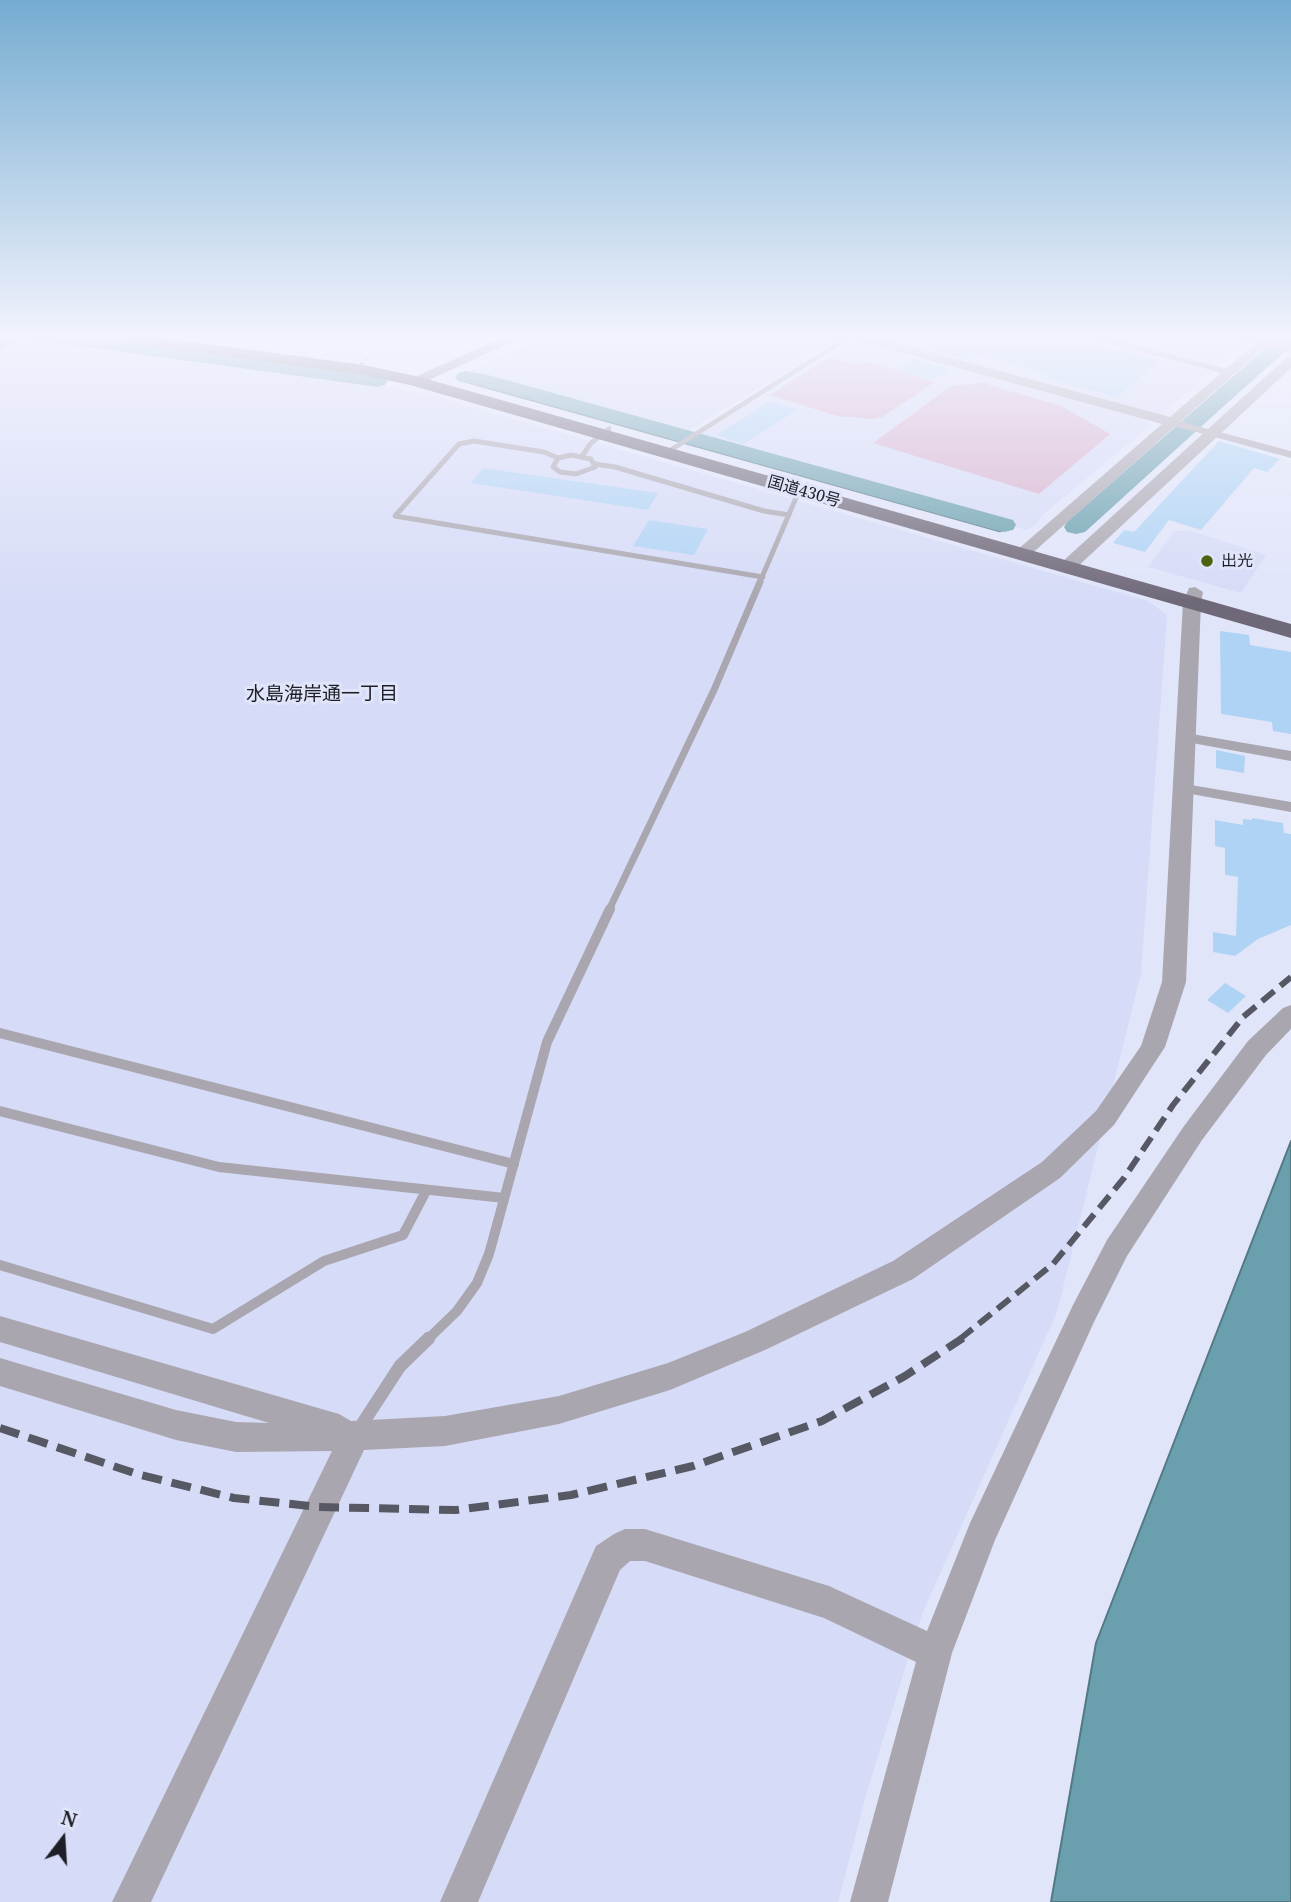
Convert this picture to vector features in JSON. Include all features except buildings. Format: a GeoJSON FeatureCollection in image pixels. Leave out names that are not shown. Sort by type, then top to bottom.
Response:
{"type":"FeatureCollection","features":[{"type":"Feature","properties":{"kind":"highway","name":"国道430号"},"geometry":{"type":"LineString","coordinates":[[577,424],[673,447],[803,488],[1194,597],[1291,619]]}},
{"type":"Feature","properties":{"kind":"highway","name":"国道430号"},"geometry":{"type":"LineString","coordinates":[[1194,597],[1291,631]]}},
{"type":"Feature","properties":{"kind":"street"},"geometry":{"type":"LineString","coordinates":[[1026,549],[1175,424]]}},
{"type":"Feature","properties":{"kind":"street"},"geometry":{"type":"LineString","coordinates":[[1179,424],[1291,455]]}},
{"type":"Feature","properties":{"kind":"street"},"geometry":{"type":"LineString","coordinates":[[1072,562],[1213,424]]}},
{"type":"Feature","properties":{"kind":"street"},"geometry":{"type":"LineString","coordinates":[[0,1372],[176,1425],[236,1437],[299,1438],[445,1431],[547,1413],[670,1376],[755,1341],[903,1270],[1051,1170],[1097,1126],[1125,1092],[1153,1047],[1174,982],[1194,597]]}},
{"type":"Feature","properties":{"kind":"street"},"geometry":{"type":"LineString","coordinates":[[1186,738],[1291,755]]}},
{"type":"Feature","properties":{"kind":"street"},"geometry":{"type":"LineString","coordinates":[[1185,789],[1291,807]]}},
{"type":"Feature","properties":{"kind":"street"},"geometry":{"type":"LineString","coordinates":[[869,1902],[935,1653],[981,1534],[1083,1314],[1118,1248],[1236,1074],[1256,1048],[1291,1014]]}},
{"type":"Feature","properties":{"kind":"street"},"geometry":{"type":"LineString","coordinates":[[0,1329],[356,1434]]}},
{"type":"Feature","properties":{"kind":"street"},"geometry":{"type":"LineString","coordinates":[[131,1902],[356,1434]]}},
{"type":"Feature","properties":{"kind":"street"},"geometry":{"type":"LineString","coordinates":[[459,1902],[608,1558],[625,1545],[645,1545],[829,1603],[935,1653]]}},
{"type":"Feature","properties":{"kind":"lane"},"geometry":{"type":"LineString","coordinates":[[673,447],[708,424]]}},
{"type":"Feature","properties":{"kind":"lane"},"geometry":{"type":"LineString","coordinates":[[582,456],[591,443],[606,432]]}},
{"type":"Feature","properties":{"kind":"lane"},"geometry":{"type":"LineString","coordinates":[[762,577],[395,516],[459,444],[474,442],[544,452],[558,458],[582,456],[591,459],[595,464],[615,467],[764,511],[789,515]]}},
{"type":"Feature","properties":{"kind":"lane"},"geometry":{"type":"LineString","coordinates":[[558,458],[554,460],[553,467],[567,473],[588,472],[595,464]]}},
{"type":"Feature","properties":{"kind":"lane"},"geometry":{"type":"LineString","coordinates":[[356,1434],[400,1366],[457,1311],[477,1283],[489,1254],[547,1042],[714,690],[803,488]]}},
{"type":"Feature","properties":{"kind":"lane"},"geometry":{"type":"LineString","coordinates":[[0,1033],[514,1164]]}},
{"type":"Feature","properties":{"kind":"lane"},"geometry":{"type":"LineString","coordinates":[[0,1111],[219,1167],[504,1198]]}},
{"type":"Feature","properties":{"kind":"lane"},"geometry":{"type":"LineString","coordinates":[[0,1265],[213,1329],[324,1261],[402,1235],[426,1191]]}},
{"type":"Feature","properties":{"kind":"shaded area"},"geometry":{"type":"Polygon","coordinates":[[[0,424],[530,424],[1148,601],[1167,615],[1141,973],[1057,1312],[922,1614],[868,1788],[838,1902],[0,1902],[0,424]]]}},
{"type":"Feature","properties":{"kind":"shaded area"},"geometry":{"type":"Polygon","coordinates":[[[652,424],[700,424],[685,433],[652,424]]]}},
{"type":"Feature","properties":{"kind":"shaded area"},"geometry":{"type":"Polygon","coordinates":[[[717,424],[1151,425],[1039,518],[1039,522],[1026,530],[696,437],[717,424]]]}},
{"type":"Feature","properties":{"kind":"shaded area"},"geometry":{"type":"Polygon","coordinates":[[[899,424],[1092,424],[1110,434],[1039,494],[873,443],[899,424]]]}},
{"type":"Feature","properties":{"kind":"shaded area","name":"出光"},"geometry":{"type":"Polygon","coordinates":[[[1187,530],[1266,555],[1241,593],[1148,567],[1173,532],[1187,530]]]}},
{"type":"Feature","properties":{"kind":"shaded area"},"geometry":{"type":"Polygon","coordinates":[[[1291,1141],[1291,1902],[1051,1902],[1096,1643],[1291,1141]]]}},
{"type":"Feature","properties":{"kind":"waterway"},"geometry":{"type":"LineString","coordinates":[[620,424],[1000,530]]}},
{"type":"Feature","properties":{"kind":"waterway"},"geometry":{"type":"LineString","coordinates":[[641,424],[1004,525]]}},
{"type":"Feature","properties":{"kind":"waterway"},"geometry":{"type":"LineString","coordinates":[[1076,527],[1192,424]]}},
{"type":"Feature","properties":{"kind":"waterway"},"geometry":{"type":"LineString","coordinates":[[1082,529],[1200,424]]}},
{"type":"Feature","properties":{"kind":"railway"},"geometry":{"type":"LineString","coordinates":[[960,1339],[1053,1264],[1124,1178],[1173,1105],[1243,1017],[1291,977]]}},
{"type":"Feature","properties":{"kind":"railway"},"geometry":{"type":"LineString","coordinates":[[0,1428],[137,1474],[234,1498],[319,1507],[456,1510],[571,1495],[693,1466],[822,1421],[905,1376],[963,1338]]}},
{"type":"Feature","properties":{"kind":"place","name":"出光"},"geometry":{"type":"Point","coordinates":[1207,561]}},
{"type":"Feature","properties":{"kind":"district","name":"水島海岸通一丁目"},"geometry":{"type":"Point","coordinates":[322,695]}}]}
